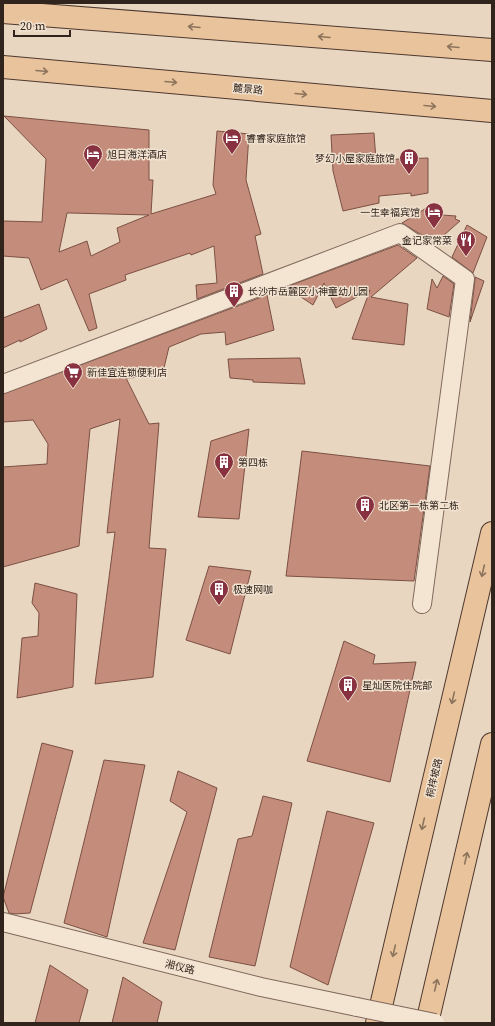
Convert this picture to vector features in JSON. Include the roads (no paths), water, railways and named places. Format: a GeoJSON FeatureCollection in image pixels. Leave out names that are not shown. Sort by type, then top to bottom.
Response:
{"type":"FeatureCollection","features":[{"type":"Feature","properties":{"kind":"main road"},"geometry":{"type":"LineString","coordinates":[[3,12],[492,50]]}},
{"type":"Feature","properties":{"kind":"main road","name":"麓景路"},"geometry":{"type":"LineString","coordinates":[[3,67],[492,111]]}},
{"type":"Feature","properties":{"kind":"main road","name":"桐梓坡路"},"geometry":{"type":"LineString","coordinates":[[377,1023],[492,533]]}},
{"type":"Feature","properties":{"kind":"main road"},"geometry":{"type":"LineString","coordinates":[[427,1023],[492,744]]}},
{"type":"Feature","properties":{"kind":"street"},"geometry":{"type":"LineString","coordinates":[[3,384],[400,233],[465,279],[422,604]]}},
{"type":"Feature","properties":{"kind":"street","name":"湘仪路"},"geometry":{"type":"LineString","coordinates":[[3,922],[261,987],[435,1023]]}},
{"type":"Feature","properties":{"kind":"place","name":"睿睿家庭旅馆"},"geometry":{"type":"Point","coordinates":[232,155]}},
{"type":"Feature","properties":{"kind":"place","name":"旭日海洋酒店"},"geometry":{"type":"Point","coordinates":[93,171]}},
{"type":"Feature","properties":{"kind":"place","name":"梦幻小屋家庭旅馆"},"geometry":{"type":"Point","coordinates":[409,175]}},
{"type":"Feature","properties":{"kind":"place","name":"一生幸福宾馆"},"geometry":{"type":"Point","coordinates":[434,229]}},
{"type":"Feature","properties":{"kind":"place","name":"金记家常菜"},"geometry":{"type":"Point","coordinates":[466,257]}},
{"type":"Feature","properties":{"kind":"place","name":"长沙市岳麓区小神童幼儿园"},"geometry":{"type":"Point","coordinates":[234,308]}},
{"type":"Feature","properties":{"kind":"place","name":"新佳宜连锁便利店"},"geometry":{"type":"Point","coordinates":[73,389]}},
{"type":"Feature","properties":{"kind":"place","name":"第四栋"},"geometry":{"type":"Point","coordinates":[224,479]}},
{"type":"Feature","properties":{"kind":"place","name":"北区第一栋第二栋"},"geometry":{"type":"Point","coordinates":[365,522]}},
{"type":"Feature","properties":{"kind":"place","name":"极速网咖"},"geometry":{"type":"Point","coordinates":[219,606]}},
{"type":"Feature","properties":{"kind":"place","name":"星灿医院住院部"},"geometry":{"type":"Point","coordinates":[348,702]}}]}
